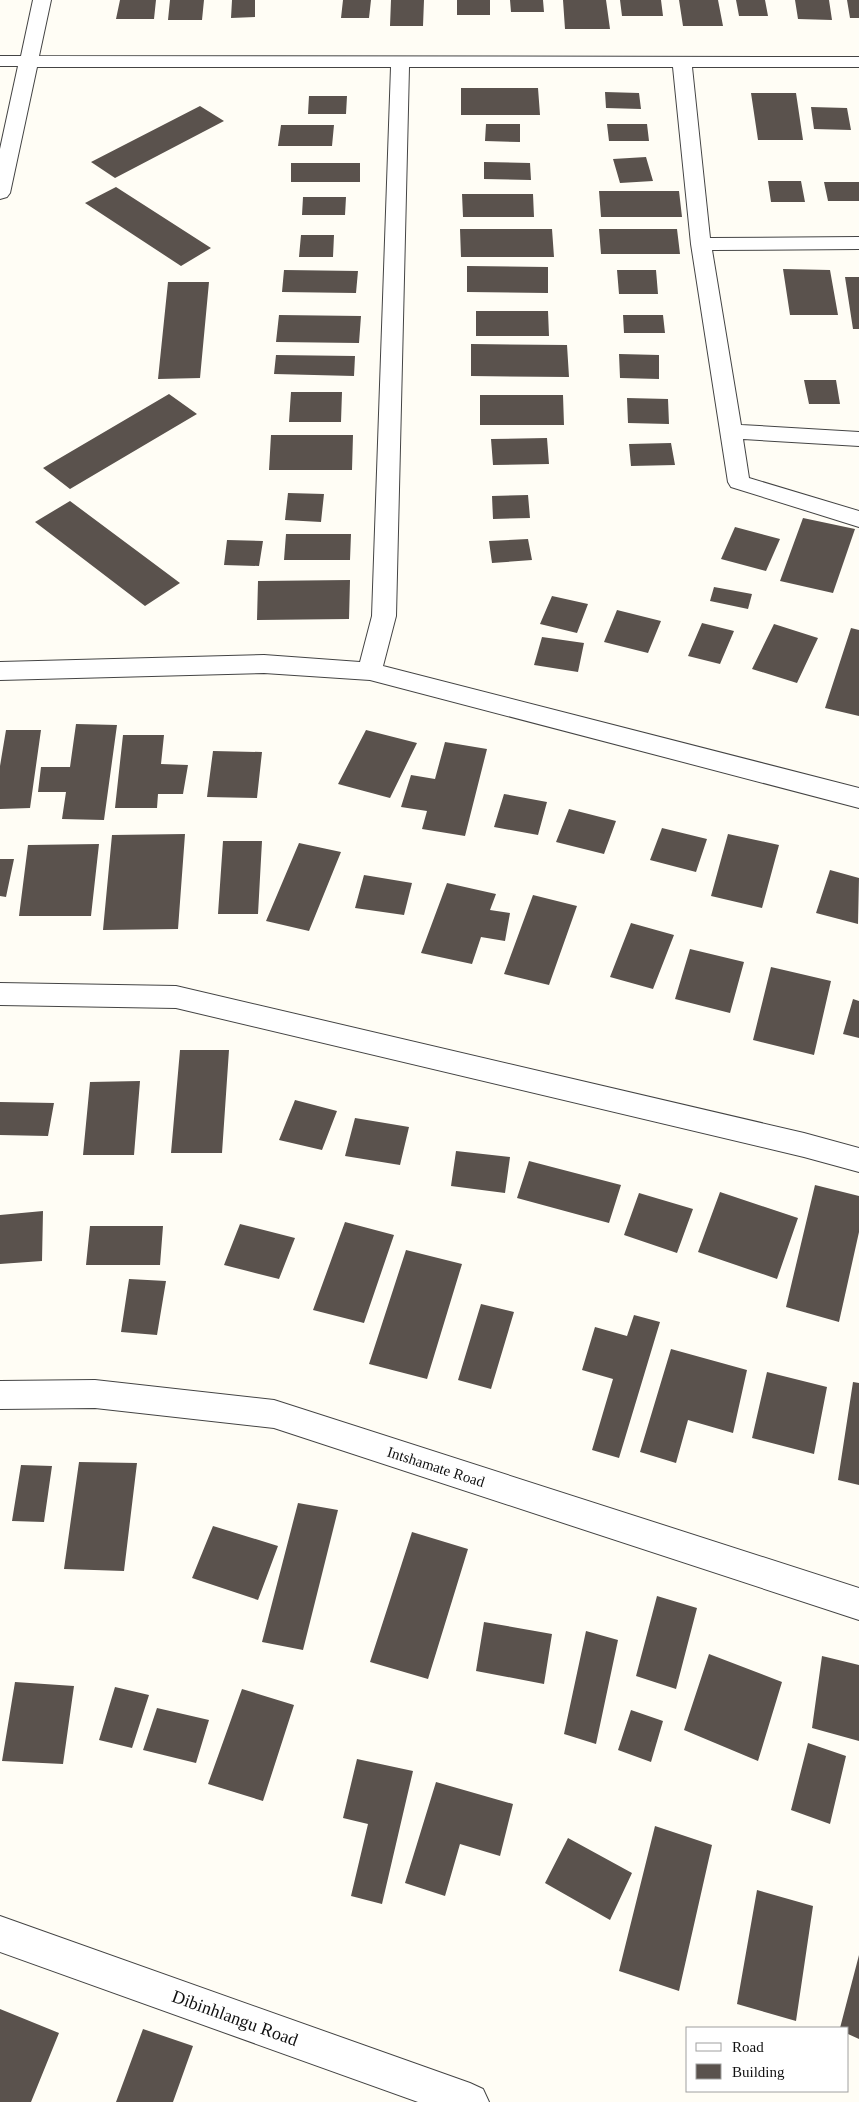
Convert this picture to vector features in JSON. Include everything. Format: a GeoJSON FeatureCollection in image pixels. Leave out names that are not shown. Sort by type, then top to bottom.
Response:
{"type":"FeatureCollection","features":[{"type":"Feature","properties":{"kind":"street"},"geometry":{"type":"LineString","coordinates":[[0,193],[42,0]]}},
{"type":"Feature","properties":{"kind":"street"},"geometry":{"type":"LineString","coordinates":[[0,61],[859,62]]}},
{"type":"Feature","properties":{"kind":"street"},"geometry":{"type":"LineString","coordinates":[[370,671],[384,616],[400,62]]}},
{"type":"Feature","properties":{"kind":"street"},"geometry":{"type":"LineString","coordinates":[[682,62],[701,244],[740,482],[859,519]]}},
{"type":"Feature","properties":{"kind":"street"},"geometry":{"type":"LineString","coordinates":[[701,244],[859,243]]}},
{"type":"Feature","properties":{"kind":"street"},"geometry":{"type":"LineString","coordinates":[[731,432],[859,439]]}},
{"type":"Feature","properties":{"kind":"street"},"geometry":{"type":"LineString","coordinates":[[0,670],[264,664],[370,671],[859,798]]}},
{"type":"Feature","properties":{"kind":"street"},"geometry":{"type":"LineString","coordinates":[[0,994],[176,997],[784,1140],[859,1160]]}},
{"type":"Feature","properties":{"kind":"street","name":"Intshamate Road"},"geometry":{"type":"LineString","coordinates":[[0,1395],[95,1394],[274,1414],[859,1604]]}},
{"type":"Feature","properties":{"kind":"street","name":"Dibinhlangu Road"},"geometry":{"type":"LineString","coordinates":[[0,1934],[470,2102]]}},
{"type":"Feature","properties":{"kind":"building"},"geometry":{"type":"Polygon","coordinates":[[[120,0],[156,0],[154,19],[116,19],[120,0]]]}},
{"type":"Feature","properties":{"kind":"building"},"geometry":{"type":"Polygon","coordinates":[[[170,0],[204,0],[202,20],[168,20],[170,0]]]}},
{"type":"Feature","properties":{"kind":"building"},"geometry":{"type":"Polygon","coordinates":[[[232,0],[255,0],[255,17],[231,18],[232,0]]]}},
{"type":"Feature","properties":{"kind":"building"},"geometry":{"type":"Polygon","coordinates":[[[343,0],[371,0],[369,18],[341,18],[343,0]]]}},
{"type":"Feature","properties":{"kind":"building"},"geometry":{"type":"Polygon","coordinates":[[[391,0],[424,0],[423,26],[390,26],[391,0]]]}},
{"type":"Feature","properties":{"kind":"building"},"geometry":{"type":"Polygon","coordinates":[[[457,0],[490,0],[490,15],[457,15],[457,0]]]}},
{"type":"Feature","properties":{"kind":"building"},"geometry":{"type":"Polygon","coordinates":[[[510,0],[543,0],[544,12],[511,12],[510,0]]]}},
{"type":"Feature","properties":{"kind":"building"},"geometry":{"type":"Polygon","coordinates":[[[563,0],[606,0],[610,29],[565,29],[563,0]]]}},
{"type":"Feature","properties":{"kind":"building"},"geometry":{"type":"Polygon","coordinates":[[[620,0],[661,0],[663,16],[622,16],[620,0]]]}},
{"type":"Feature","properties":{"kind":"building"},"geometry":{"type":"Polygon","coordinates":[[[679,0],[718,0],[723,26],[683,26],[679,0]]]}},
{"type":"Feature","properties":{"kind":"building"},"geometry":{"type":"Polygon","coordinates":[[[736,0],[765,0],[768,16],[739,16],[736,0]]]}},
{"type":"Feature","properties":{"kind":"building"},"geometry":{"type":"Polygon","coordinates":[[[795,0],[829,0],[832,20],[798,19],[795,0]]]}},
{"type":"Feature","properties":{"kind":"building"},"geometry":{"type":"Polygon","coordinates":[[[847,0],[859,0],[859,18],[850,18],[847,0]]]}},
{"type":"Feature","properties":{"kind":"building"},"geometry":{"type":"Polygon","coordinates":[[[461,88],[538,88],[540,115],[461,115],[461,88]]]}},
{"type":"Feature","properties":{"kind":"building"},"geometry":{"type":"Polygon","coordinates":[[[605,92],[639,93],[641,109],[606,108],[605,92]]]}},
{"type":"Feature","properties":{"kind":"building"},"geometry":{"type":"Polygon","coordinates":[[[751,93],[796,93],[803,140],[758,140],[751,93]]]}},
{"type":"Feature","properties":{"kind":"building"},"geometry":{"type":"Polygon","coordinates":[[[309,96],[347,96],[346,114],[308,114],[309,96]]]}},
{"type":"Feature","properties":{"kind":"building"},"geometry":{"type":"Polygon","coordinates":[[[200,106],[224,121],[115,178],[91,162],[200,106]]]}},
{"type":"Feature","properties":{"kind":"building"},"geometry":{"type":"Polygon","coordinates":[[[811,107],[847,108],[851,130],[814,129],[811,107]]]}},
{"type":"Feature","properties":{"kind":"building"},"geometry":{"type":"Polygon","coordinates":[[[486,124],[520,124],[520,142],[485,141],[486,124]]]}},
{"type":"Feature","properties":{"kind":"building"},"geometry":{"type":"Polygon","coordinates":[[[607,124],[647,124],[649,141],[609,141],[607,124]]]}},
{"type":"Feature","properties":{"kind":"building"},"geometry":{"type":"Polygon","coordinates":[[[281,125],[334,125],[332,146],[278,146],[281,125]]]}},
{"type":"Feature","properties":{"kind":"building"},"geometry":{"type":"Polygon","coordinates":[[[646,157],[653,181],[620,183],[613,159],[646,157]]]}},
{"type":"Feature","properties":{"kind":"building"},"geometry":{"type":"Polygon","coordinates":[[[484,162],[530,163],[531,180],[484,179],[484,162]]]}},
{"type":"Feature","properties":{"kind":"building"},"geometry":{"type":"Polygon","coordinates":[[[291,163],[360,163],[360,182],[291,182],[291,163]]]}},
{"type":"Feature","properties":{"kind":"building"},"geometry":{"type":"Polygon","coordinates":[[[768,181],[801,181],[805,202],[771,202],[768,181]]]}},
{"type":"Feature","properties":{"kind":"building"},"geometry":{"type":"Polygon","coordinates":[[[824,182],[859,182],[859,201],[828,201],[824,182]]]}},
{"type":"Feature","properties":{"kind":"building"},"geometry":{"type":"Polygon","coordinates":[[[116,187],[211,248],[181,266],[85,203],[116,187]]]}},
{"type":"Feature","properties":{"kind":"building"},"geometry":{"type":"Polygon","coordinates":[[[599,191],[679,191],[682,217],[601,217],[599,191]]]}},
{"type":"Feature","properties":{"kind":"building"},"geometry":{"type":"Polygon","coordinates":[[[462,194],[533,194],[534,217],[463,217],[462,194]]]}},
{"type":"Feature","properties":{"kind":"building"},"geometry":{"type":"Polygon","coordinates":[[[303,197],[346,197],[345,215],[302,215],[303,197]]]}},
{"type":"Feature","properties":{"kind":"building"},"geometry":{"type":"Polygon","coordinates":[[[460,229],[552,229],[554,257],[461,257],[460,229]]]}},
{"type":"Feature","properties":{"kind":"building"},"geometry":{"type":"Polygon","coordinates":[[[599,229],[677,229],[680,254],[601,254],[599,229]]]}},
{"type":"Feature","properties":{"kind":"building"},"geometry":{"type":"Polygon","coordinates":[[[301,235],[334,235],[333,257],[299,257],[301,235]]]}},
{"type":"Feature","properties":{"kind":"building"},"geometry":{"type":"Polygon","coordinates":[[[467,266],[548,267],[548,293],[467,292],[467,266]]]}},
{"type":"Feature","properties":{"kind":"building"},"geometry":{"type":"Polygon","coordinates":[[[783,269],[830,270],[838,315],[790,315],[783,269]]]}},
{"type":"Feature","properties":{"kind":"building"},"geometry":{"type":"Polygon","coordinates":[[[284,270],[358,271],[356,293],[282,292],[284,270]]]}},
{"type":"Feature","properties":{"kind":"building"},"geometry":{"type":"Polygon","coordinates":[[[617,270],[656,270],[658,294],[619,294],[617,270]]]}},
{"type":"Feature","properties":{"kind":"building"},"geometry":{"type":"Polygon","coordinates":[[[845,277],[859,277],[859,329],[853,329],[845,277]]]}},
{"type":"Feature","properties":{"kind":"building"},"geometry":{"type":"Polygon","coordinates":[[[168,282],[209,282],[200,378],[158,379],[168,282]]]}},
{"type":"Feature","properties":{"kind":"building"},"geometry":{"type":"Polygon","coordinates":[[[476,311],[548,311],[549,336],[476,336],[476,311]]]}},
{"type":"Feature","properties":{"kind":"building"},"geometry":{"type":"Polygon","coordinates":[[[279,315],[361,316],[359,343],[276,342],[279,315]]]}},
{"type":"Feature","properties":{"kind":"building"},"geometry":{"type":"Polygon","coordinates":[[[623,315],[663,315],[665,333],[624,333],[623,315]]]}},
{"type":"Feature","properties":{"kind":"building"},"geometry":{"type":"Polygon","coordinates":[[[471,344],[567,345],[569,377],[471,376],[471,344]]]}},
{"type":"Feature","properties":{"kind":"building"},"geometry":{"type":"Polygon","coordinates":[[[619,354],[659,355],[659,379],[620,378],[619,354]]]}},
{"type":"Feature","properties":{"kind":"building"},"geometry":{"type":"Polygon","coordinates":[[[276,355],[355,356],[354,376],[274,374],[276,355]]]}},
{"type":"Feature","properties":{"kind":"building"},"geometry":{"type":"Polygon","coordinates":[[[804,380],[836,380],[840,404],[809,404],[804,380]]]}},
{"type":"Feature","properties":{"kind":"building"},"geometry":{"type":"Polygon","coordinates":[[[291,392],[342,392],[341,422],[289,422],[291,392]]]}},
{"type":"Feature","properties":{"kind":"building"},"geometry":{"type":"Polygon","coordinates":[[[169,394],[197,414],[70,489],[43,468],[169,394]]]}},
{"type":"Feature","properties":{"kind":"building"},"geometry":{"type":"Polygon","coordinates":[[[480,395],[563,395],[564,425],[480,425],[480,395]]]}},
{"type":"Feature","properties":{"kind":"building"},"geometry":{"type":"Polygon","coordinates":[[[627,398],[668,399],[669,424],[628,423],[627,398]]]}},
{"type":"Feature","properties":{"kind":"building"},"geometry":{"type":"Polygon","coordinates":[[[271,435],[353,435],[352,470],[269,470],[271,435]]]}},
{"type":"Feature","properties":{"kind":"building"},"geometry":{"type":"Polygon","coordinates":[[[547,438],[549,464],[493,465],[491,439],[547,438]]]}},
{"type":"Feature","properties":{"kind":"building"},"geometry":{"type":"Polygon","coordinates":[[[671,443],[675,465],[631,466],[629,444],[671,443]]]}},
{"type":"Feature","properties":{"kind":"building"},"geometry":{"type":"Polygon","coordinates":[[[288,493],[324,494],[321,522],[285,520],[288,493]]]}},
{"type":"Feature","properties":{"kind":"building"},"geometry":{"type":"Polygon","coordinates":[[[528,495],[530,518],[493,519],[492,496],[528,495]]]}},
{"type":"Feature","properties":{"kind":"building"},"geometry":{"type":"Polygon","coordinates":[[[70,501],[180,583],[145,606],[35,522],[70,501]]]}},
{"type":"Feature","properties":{"kind":"building"},"geometry":{"type":"Polygon","coordinates":[[[803,518],[855,529],[833,593],[780,581],[803,518]]]}},
{"type":"Feature","properties":{"kind":"building"},"geometry":{"type":"Polygon","coordinates":[[[735,527],[780,539],[766,571],[721,559],[735,527]]]}},
{"type":"Feature","properties":{"kind":"building"},"geometry":{"type":"Polygon","coordinates":[[[286,534],[351,534],[350,560],[284,560],[286,534]]]}},
{"type":"Feature","properties":{"kind":"building"},"geometry":{"type":"Polygon","coordinates":[[[528,539],[532,560],[492,563],[489,541],[528,539]]]}},
{"type":"Feature","properties":{"kind":"building"},"geometry":{"type":"Polygon","coordinates":[[[227,540],[263,541],[259,566],[224,565],[227,540]]]}},
{"type":"Feature","properties":{"kind":"building"},"geometry":{"type":"Polygon","coordinates":[[[350,580],[349,619],[257,620],[258,581],[350,580]]]}},
{"type":"Feature","properties":{"kind":"building"},"geometry":{"type":"Polygon","coordinates":[[[714,587],[752,594],[748,609],[710,601],[714,587]]]}},
{"type":"Feature","properties":{"kind":"building"},"geometry":{"type":"Polygon","coordinates":[[[552,596],[588,604],[577,633],[540,624],[552,596]]]}},
{"type":"Feature","properties":{"kind":"building"},"geometry":{"type":"Polygon","coordinates":[[[617,610],[661,621],[648,653],[604,642],[617,610]]]}},
{"type":"Feature","properties":{"kind":"building"},"geometry":{"type":"Polygon","coordinates":[[[702,623],[734,631],[720,664],[688,656],[702,623]]]}},
{"type":"Feature","properties":{"kind":"building"},"geometry":{"type":"Polygon","coordinates":[[[774,624],[818,638],[797,683],[752,669],[774,624]]]}},
{"type":"Feature","properties":{"kind":"building"},"geometry":{"type":"Polygon","coordinates":[[[851,628],[859,630],[859,716],[825,708],[851,628]]]}},
{"type":"Feature","properties":{"kind":"building"},"geometry":{"type":"Polygon","coordinates":[[[542,637],[584,643],[578,672],[534,665],[542,637]]]}},
{"type":"Feature","properties":{"kind":"building"},"geometry":{"type":"Polygon","coordinates":[[[76,724],[117,725],[104,820],[62,819],[66,792],[38,792],[41,767],[70,767],[76,724]]]}},
{"type":"Feature","properties":{"kind":"building"},"geometry":{"type":"Polygon","coordinates":[[[6,730],[41,730],[30,808],[0,809],[0,766],[6,730]]]}},
{"type":"Feature","properties":{"kind":"building"},"geometry":{"type":"Polygon","coordinates":[[[366,730],[417,743],[390,798],[338,784],[366,730]]]}},
{"type":"Feature","properties":{"kind":"building"},"geometry":{"type":"Polygon","coordinates":[[[123,735],[164,735],[161,764],[188,765],[183,794],[158,794],[157,808],[115,808],[123,735]]]}},
{"type":"Feature","properties":{"kind":"building"},"geometry":{"type":"Polygon","coordinates":[[[445,742],[487,749],[465,836],[422,829],[427,811],[401,807],[411,775],[435,779],[445,742]]]}},
{"type":"Feature","properties":{"kind":"building"},"geometry":{"type":"Polygon","coordinates":[[[213,751],[262,752],[257,798],[207,797],[213,751]]]}},
{"type":"Feature","properties":{"kind":"building"},"geometry":{"type":"Polygon","coordinates":[[[504,794],[547,802],[538,835],[494,827],[504,794]]]}},
{"type":"Feature","properties":{"kind":"building"},"geometry":{"type":"Polygon","coordinates":[[[569,809],[616,821],[604,854],[556,842],[569,809]]]}},
{"type":"Feature","properties":{"kind":"building"},"geometry":{"type":"Polygon","coordinates":[[[662,828],[707,839],[696,872],[650,860],[662,828]]]}},
{"type":"Feature","properties":{"kind":"building"},"geometry":{"type":"Polygon","coordinates":[[[185,834],[178,929],[103,930],[112,835],[185,834]]]}},
{"type":"Feature","properties":{"kind":"building"},"geometry":{"type":"Polygon","coordinates":[[[728,834],[779,845],[762,908],[711,896],[728,834]]]}},
{"type":"Feature","properties":{"kind":"building"},"geometry":{"type":"Polygon","coordinates":[[[223,841],[262,841],[258,914],[218,914],[223,841]]]}},
{"type":"Feature","properties":{"kind":"building"},"geometry":{"type":"Polygon","coordinates":[[[299,843],[341,852],[309,931],[266,921],[299,843]]]}},
{"type":"Feature","properties":{"kind":"building"},"geometry":{"type":"Polygon","coordinates":[[[99,844],[91,916],[19,916],[28,845],[99,844]]]}},
{"type":"Feature","properties":{"kind":"building"},"geometry":{"type":"Polygon","coordinates":[[[0,859],[14,859],[6,897],[0,896],[0,859]]]}},
{"type":"Feature","properties":{"kind":"building"},"geometry":{"type":"Polygon","coordinates":[[[830,870],[859,878],[858,924],[816,913],[830,870]]]}},
{"type":"Feature","properties":{"kind":"building"},"geometry":{"type":"Polygon","coordinates":[[[364,875],[412,883],[404,915],[355,908],[364,875]]]}},
{"type":"Feature","properties":{"kind":"building"},"geometry":{"type":"Polygon","coordinates":[[[447,883],[496,894],[490,910],[510,913],[505,941],[481,937],[472,964],[421,953],[447,883]]]}},
{"type":"Feature","properties":{"kind":"building"},"geometry":{"type":"Polygon","coordinates":[[[533,895],[577,906],[549,985],[504,974],[533,895]]]}},
{"type":"Feature","properties":{"kind":"building"},"geometry":{"type":"Polygon","coordinates":[[[631,923],[674,935],[653,989],[610,977],[631,923]]]}},
{"type":"Feature","properties":{"kind":"building"},"geometry":{"type":"Polygon","coordinates":[[[690,949],[744,962],[730,1013],[675,999],[690,949]]]}},
{"type":"Feature","properties":{"kind":"building"},"geometry":{"type":"Polygon","coordinates":[[[771,967],[831,981],[814,1055],[753,1040],[771,967]]]}},
{"type":"Feature","properties":{"kind":"building"},"geometry":{"type":"Polygon","coordinates":[[[853,999],[859,1001],[859,1038],[843,1034],[853,999]]]}},
{"type":"Feature","properties":{"kind":"building"},"geometry":{"type":"Polygon","coordinates":[[[180,1050],[229,1050],[222,1153],[171,1153],[180,1050]]]}},
{"type":"Feature","properties":{"kind":"building"},"geometry":{"type":"Polygon","coordinates":[[[140,1081],[134,1155],[83,1155],[90,1082],[140,1081]]]}},
{"type":"Feature","properties":{"kind":"building"},"geometry":{"type":"Polygon","coordinates":[[[295,1100],[337,1111],[322,1150],[279,1140],[295,1100]]]}},
{"type":"Feature","properties":{"kind":"building"},"geometry":{"type":"Polygon","coordinates":[[[0,1102],[54,1103],[48,1136],[0,1135],[0,1102]]]}},
{"type":"Feature","properties":{"kind":"building"},"geometry":{"type":"Polygon","coordinates":[[[355,1118],[409,1127],[400,1165],[345,1156],[355,1118]]]}},
{"type":"Feature","properties":{"kind":"building"},"geometry":{"type":"Polygon","coordinates":[[[456,1151],[510,1157],[505,1193],[451,1186],[456,1151]]]}},
{"type":"Feature","properties":{"kind":"building"},"geometry":{"type":"Polygon","coordinates":[[[529,1161],[621,1185],[609,1223],[517,1198],[529,1161]]]}},
{"type":"Feature","properties":{"kind":"building"},"geometry":{"type":"Polygon","coordinates":[[[815,1185],[859,1196],[859,1232],[839,1322],[786,1307],[815,1185]]]}},
{"type":"Feature","properties":{"kind":"building"},"geometry":{"type":"Polygon","coordinates":[[[720,1192],[798,1218],[777,1279],[698,1252],[720,1192]]]}},
{"type":"Feature","properties":{"kind":"building"},"geometry":{"type":"Polygon","coordinates":[[[639,1193],[693,1209],[677,1253],[624,1235],[639,1193]]]}},
{"type":"Feature","properties":{"kind":"building"},"geometry":{"type":"Polygon","coordinates":[[[43,1211],[42,1261],[0,1264],[0,1215],[43,1211]]]}},
{"type":"Feature","properties":{"kind":"building"},"geometry":{"type":"Polygon","coordinates":[[[345,1222],[394,1235],[364,1323],[313,1310],[345,1222]]]}},
{"type":"Feature","properties":{"kind":"building"},"geometry":{"type":"Polygon","coordinates":[[[240,1224],[295,1238],[279,1279],[224,1265],[240,1224]]]}},
{"type":"Feature","properties":{"kind":"building"},"geometry":{"type":"Polygon","coordinates":[[[90,1226],[163,1226],[160,1265],[86,1265],[90,1226]]]}},
{"type":"Feature","properties":{"kind":"building"},"geometry":{"type":"Polygon","coordinates":[[[406,1250],[462,1264],[427,1379],[369,1364],[406,1250]]]}},
{"type":"Feature","properties":{"kind":"building"},"geometry":{"type":"Polygon","coordinates":[[[129,1279],[166,1281],[157,1335],[121,1332],[129,1279]]]}},
{"type":"Feature","properties":{"kind":"building"},"geometry":{"type":"Polygon","coordinates":[[[481,1304],[514,1312],[491,1389],[458,1380],[481,1304]]]}},
{"type":"Feature","properties":{"kind":"building"},"geometry":{"type":"Polygon","coordinates":[[[634,1315],[660,1322],[619,1458],[592,1450],[613,1379],[582,1370],[595,1327],[627,1336],[634,1315]]]}},
{"type":"Feature","properties":{"kind":"building"},"geometry":{"type":"Polygon","coordinates":[[[671,1349],[747,1370],[733,1433],[688,1420],[676,1463],[640,1452],[671,1349]]]}},
{"type":"Feature","properties":{"kind":"building"},"geometry":{"type":"Polygon","coordinates":[[[767,1372],[827,1387],[814,1454],[752,1438],[767,1372]]]}},
{"type":"Feature","properties":{"kind":"building"},"geometry":{"type":"Polygon","coordinates":[[[853,1382],[859,1383],[859,1485],[838,1480],[853,1382]]]}},
{"type":"Feature","properties":{"kind":"building"},"geometry":{"type":"Polygon","coordinates":[[[79,1462],[137,1463],[124,1571],[64,1569],[79,1462]]]}},
{"type":"Feature","properties":{"kind":"building"},"geometry":{"type":"Polygon","coordinates":[[[21,1465],[52,1466],[44,1522],[12,1521],[21,1465]]]}},
{"type":"Feature","properties":{"kind":"building"},"geometry":{"type":"Polygon","coordinates":[[[298,1503],[338,1510],[303,1650],[262,1642],[298,1503]]]}},
{"type":"Feature","properties":{"kind":"building"},"geometry":{"type":"Polygon","coordinates":[[[213,1526],[278,1546],[258,1600],[192,1578],[213,1526]]]}},
{"type":"Feature","properties":{"kind":"building"},"geometry":{"type":"Polygon","coordinates":[[[412,1532],[468,1549],[428,1679],[370,1662],[412,1532]]]}},
{"type":"Feature","properties":{"kind":"building"},"geometry":{"type":"Polygon","coordinates":[[[657,1596],[697,1608],[676,1689],[636,1676],[657,1596]]]}},
{"type":"Feature","properties":{"kind":"building"},"geometry":{"type":"Polygon","coordinates":[[[484,1622],[552,1634],[544,1684],[476,1671],[484,1622]]]}},
{"type":"Feature","properties":{"kind":"building"},"geometry":{"type":"Polygon","coordinates":[[[586,1631],[618,1640],[596,1744],[564,1734],[586,1631]]]}},
{"type":"Feature","properties":{"kind":"building"},"geometry":{"type":"Polygon","coordinates":[[[709,1654],[782,1682],[758,1761],[684,1730],[709,1654]]]}},
{"type":"Feature","properties":{"kind":"building"},"geometry":{"type":"Polygon","coordinates":[[[822,1656],[859,1665],[859,1741],[812,1728],[822,1656]]]}},
{"type":"Feature","properties":{"kind":"building"},"geometry":{"type":"Polygon","coordinates":[[[15,1682],[74,1686],[63,1764],[2,1761],[15,1682]]]}},
{"type":"Feature","properties":{"kind":"building"},"geometry":{"type":"Polygon","coordinates":[[[115,1687],[149,1695],[132,1748],[99,1740],[115,1687]]]}},
{"type":"Feature","properties":{"kind":"building"},"geometry":{"type":"Polygon","coordinates":[[[242,1689],[294,1705],[263,1801],[208,1784],[242,1689]]]}},
{"type":"Feature","properties":{"kind":"building"},"geometry":{"type":"Polygon","coordinates":[[[157,1708],[209,1720],[196,1763],[143,1750],[157,1708]]]}},
{"type":"Feature","properties":{"kind":"building"},"geometry":{"type":"Polygon","coordinates":[[[631,1710],[663,1721],[651,1762],[618,1750],[631,1710]]]}},
{"type":"Feature","properties":{"kind":"building"},"geometry":{"type":"Polygon","coordinates":[[[808,1743],[846,1756],[830,1824],[791,1810],[808,1743]]]}},
{"type":"Feature","properties":{"kind":"building"},"geometry":{"type":"Polygon","coordinates":[[[357,1759],[413,1771],[382,1904],[351,1896],[368,1824],[343,1818],[357,1759]]]}},
{"type":"Feature","properties":{"kind":"building"},"geometry":{"type":"Polygon","coordinates":[[[436,1782],[513,1804],[500,1856],[460,1844],[445,1896],[405,1883],[436,1782]]]}},
{"type":"Feature","properties":{"kind":"building"},"geometry":{"type":"Polygon","coordinates":[[[655,1826],[712,1845],[679,1991],[619,1971],[655,1826]]]}},
{"type":"Feature","properties":{"kind":"building"},"geometry":{"type":"Polygon","coordinates":[[[568,1838],[632,1873],[610,1920],[545,1883],[568,1838]]]}},
{"type":"Feature","properties":{"kind":"building"},"geometry":{"type":"Polygon","coordinates":[[[757,1890],[813,1906],[796,2021],[737,2004],[757,1890]]]}},
{"type":"Feature","properties":{"kind":"building"},"geometry":{"type":"Polygon","coordinates":[[[859,1955],[859,2039],[849,2034],[849,2027],[840,2027],[859,1955]]]}},
{"type":"Feature","properties":{"kind":"building"},"geometry":{"type":"Polygon","coordinates":[[[0,2009],[59,2033],[31,2102],[0,2102],[0,2009]]]}},
{"type":"Feature","properties":{"kind":"building"},"geometry":{"type":"Polygon","coordinates":[[[143,2029],[193,2046],[173,2102],[116,2102],[143,2029]]]}}]}
